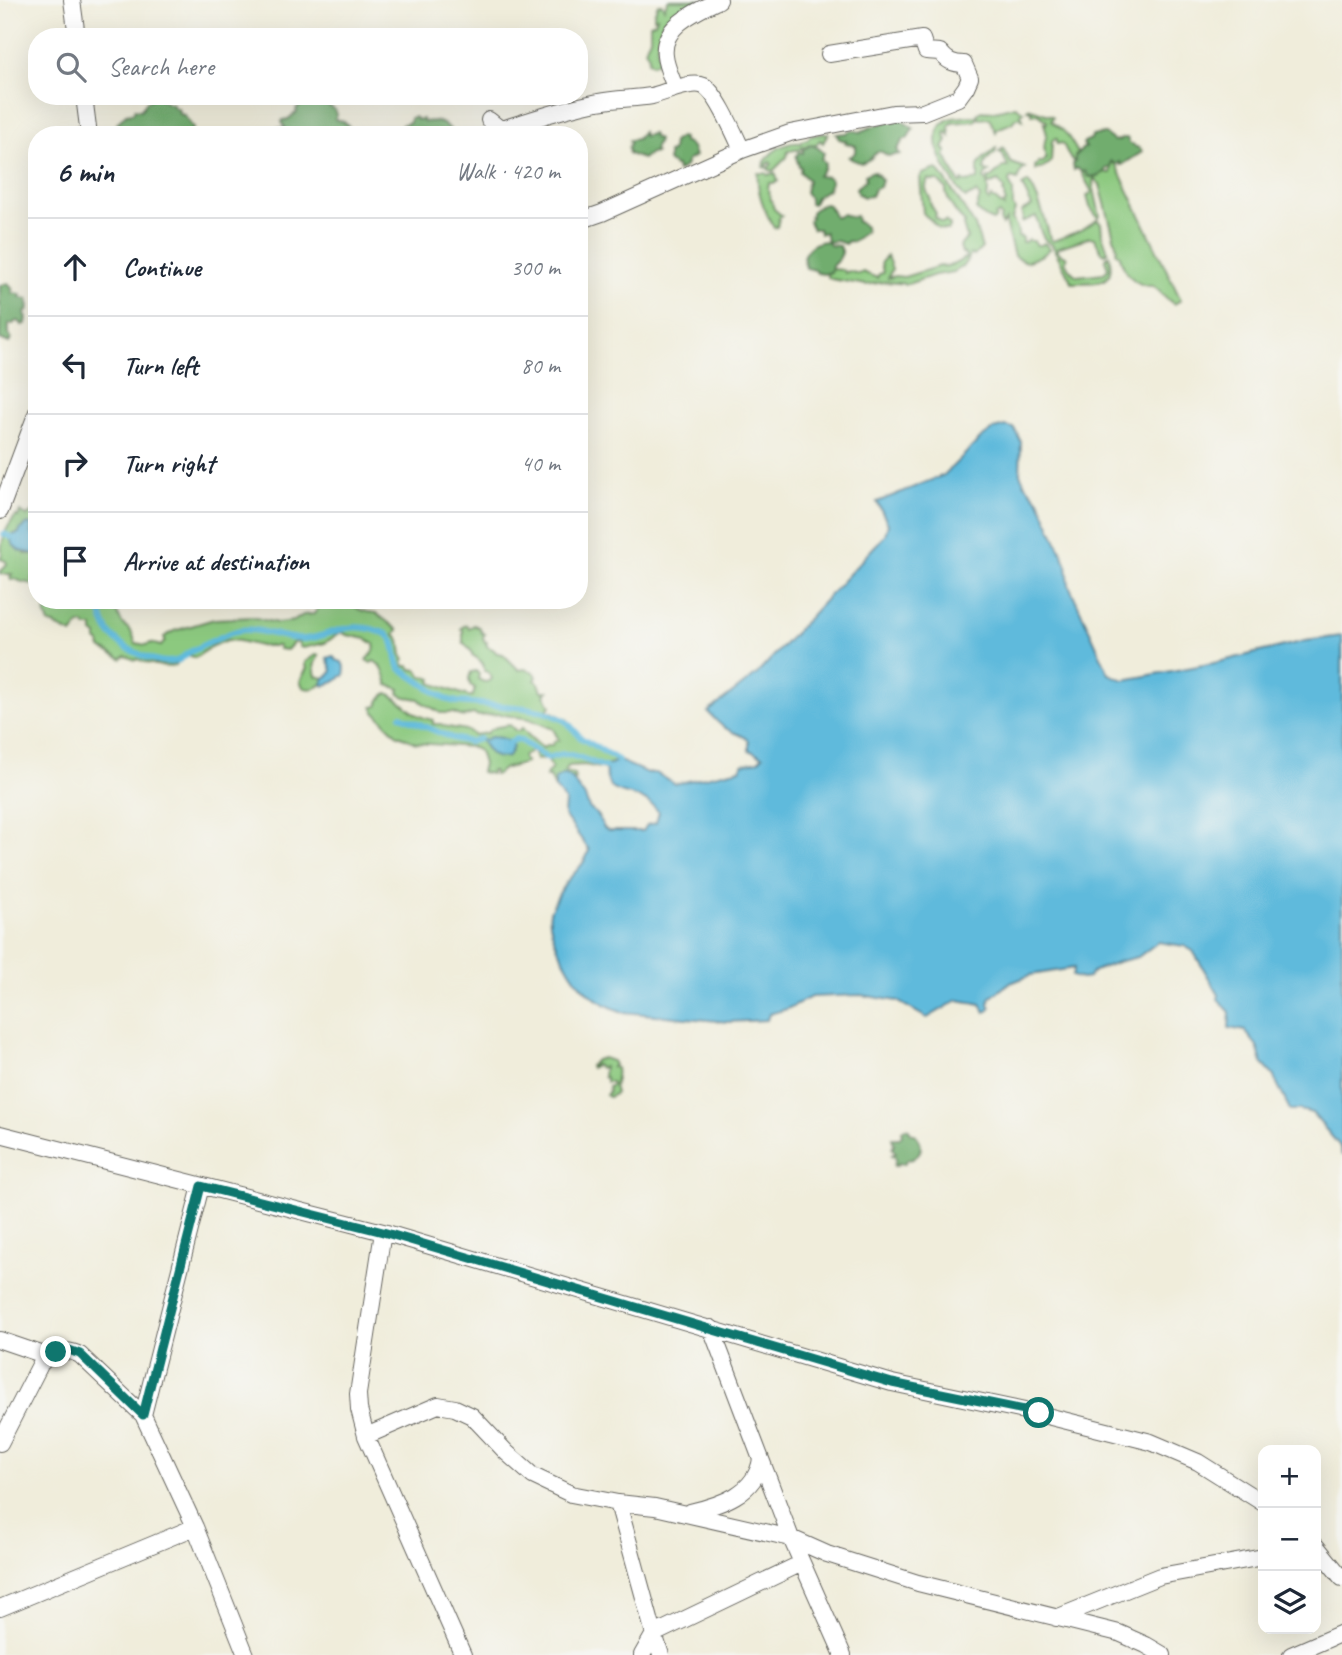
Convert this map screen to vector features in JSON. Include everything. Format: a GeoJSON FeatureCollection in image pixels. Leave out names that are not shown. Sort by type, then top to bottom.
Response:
{"type":"FeatureCollection","features":[{"type":"Feature","properties":{"kind":"street"},"geometry":{"type":"LineString","coordinates":[[72,0],[76,28]]}},
{"type":"Feature","properties":{"kind":"street"},"geometry":{"type":"LineString","coordinates":[[675,89],[665,59],[664,42],[673,27],[719,0]]}},
{"type":"Feature","properties":{"kind":"street"},"geometry":{"type":"LineString","coordinates":[[588,218],[743,150],[790,133],[893,113],[923,111],[958,98],[970,78],[964,64],[954,64],[940,52],[926,51],[922,39],[829,54]]}},
{"type":"Feature","properties":{"kind":"street"},"geometry":{"type":"LineString","coordinates":[[588,104],[652,96],[700,85],[707,88],[716,99],[743,150]]}},
{"type":"Feature","properties":{"kind":"street"},"geometry":{"type":"LineString","coordinates":[[85,105],[88,126]]}},
{"type":"Feature","properties":{"kind":"street"},"geometry":{"type":"LineString","coordinates":[[512,126],[583,105]]}},
{"type":"Feature","properties":{"kind":"street"},"geometry":{"type":"LineString","coordinates":[[489,120],[496,126]]}},
{"type":"Feature","properties":{"kind":"street"},"geometry":{"type":"LineString","coordinates":[[0,511],[28,436]]}},
{"type":"Feature","properties":{"kind":"street"},"geometry":{"type":"LineString","coordinates":[[0,1134],[383,1232],[892,1383],[1039,1413],[1152,1442],[1198,1462],[1258,1500]]}},
{"type":"Feature","properties":{"kind":"street"},"geometry":{"type":"LineString","coordinates":[[143,1415],[201,1186]]}},
{"type":"Feature","properties":{"kind":"street"},"geometry":{"type":"LineString","coordinates":[[383,1232],[358,1394],[359,1409],[366,1436],[463,1655]]}},
{"type":"Feature","properties":{"kind":"street"},"geometry":{"type":"LineString","coordinates":[[710,1328],[792,1538],[843,1655]]}},
{"type":"Feature","properties":{"kind":"street"},"geometry":{"type":"LineString","coordinates":[[0,1340],[47,1356]]}},
{"type":"Feature","properties":{"kind":"street"},"geometry":{"type":"LineString","coordinates":[[0,1443],[47,1356],[69,1350],[80,1354],[143,1415],[195,1528],[246,1655]]}},
{"type":"Feature","properties":{"kind":"street"},"geometry":{"type":"LineString","coordinates":[[366,1436],[438,1405],[455,1408],[472,1416],[533,1476],[571,1494],[655,1507],[792,1538],[827,1554],[918,1583],[1119,1633],[1146,1644],[1163,1655]]}},
{"type":"Feature","properties":{"kind":"street"},"geometry":{"type":"LineString","coordinates":[[683,1513],[707,1508],[746,1488],[759,1471],[761,1459]]}},
{"type":"Feature","properties":{"kind":"street"},"geometry":{"type":"LineString","coordinates":[[618,1503],[661,1655]]}},
{"type":"Feature","properties":{"kind":"street"},"geometry":{"type":"LineString","coordinates":[[0,1608],[195,1528]]}},
{"type":"Feature","properties":{"kind":"street"},"geometry":{"type":"LineString","coordinates":[[1321,1554],[1342,1578]]}},
{"type":"Feature","properties":{"kind":"street"},"geometry":{"type":"LineString","coordinates":[[1056,1618],[1160,1576],[1258,1558]]}},
{"type":"Feature","properties":{"kind":"street"},"geometry":{"type":"LineString","coordinates":[[642,1655],[654,1634],[803,1563]]}},
{"type":"Feature","properties":{"kind":"street"},"geometry":{"type":"LineString","coordinates":[[1292,1655],[1342,1633]]}},
{"type":"Feature","properties":{"kind":"green space"},"geometry":{"type":"Polygon","coordinates":[[[668,0],[698,0],[663,20],[657,45],[659,65],[657,62],[652,64],[648,61],[649,56],[645,50],[650,37],[650,24],[655,22],[657,17],[654,18],[654,14],[658,4],[662,4],[664,8],[668,0]]]}},
{"type":"Feature","properties":{"kind":"green space"},"geometry":{"type":"Polygon","coordinates":[[[144,105],[173,105],[192,126],[116,126],[126,114],[133,113],[135,109],[141,110],[144,105]]]}},
{"type":"Feature","properties":{"kind":"green space"},"geometry":{"type":"Polygon","coordinates":[[[301,105],[327,105],[337,114],[335,119],[348,126],[284,126],[283,120],[297,112],[296,109],[301,105]]]}},
{"type":"Feature","properties":{"kind":"green space"},"geometry":{"type":"Polygon","coordinates":[[[1016,106],[1024,112],[1021,114],[1023,120],[1019,117],[996,132],[989,118],[980,119],[977,114],[982,111],[1016,106]]]}},
{"type":"Feature","properties":{"kind":"green space"},"geometry":{"type":"Polygon","coordinates":[[[1028,108],[1052,116],[1051,121],[1065,133],[1078,153],[1075,162],[1062,143],[1057,144],[1056,138],[1052,141],[1051,162],[1035,170],[1038,162],[1046,159],[1044,147],[1047,135],[1044,123],[1047,121],[1038,114],[1032,115],[1028,108]]]}},
{"type":"Feature","properties":{"kind":"green space"},"geometry":{"type":"Polygon","coordinates":[[[975,116],[978,118],[975,121],[952,123],[949,126],[950,136],[946,132],[947,141],[943,148],[947,152],[945,155],[962,183],[962,180],[978,180],[978,166],[996,148],[995,153],[985,163],[985,171],[989,172],[984,178],[987,200],[992,197],[1004,207],[1004,189],[998,181],[989,185],[988,178],[1003,167],[1008,167],[999,152],[1003,148],[1011,163],[1025,168],[1018,180],[1010,178],[1015,210],[1012,219],[1022,242],[1028,239],[1037,245],[1044,243],[1050,249],[1043,255],[1026,262],[1014,256],[1006,220],[1002,225],[999,214],[993,221],[982,215],[976,209],[980,198],[976,193],[966,198],[963,196],[946,168],[938,145],[937,135],[941,126],[949,119],[975,116]]]}},
{"type":"Feature","properties":{"kind":"green space"},"geometry":{"type":"Polygon","coordinates":[[[410,118],[422,119],[424,122],[434,121],[446,126],[401,126],[410,122],[410,118]]]}},
{"type":"Feature","properties":{"kind":"green space"},"geometry":{"type":"Polygon","coordinates":[[[900,119],[914,129],[897,150],[900,154],[888,156],[879,151],[861,163],[849,157],[856,151],[856,146],[845,143],[846,141],[839,139],[836,134],[852,130],[860,132],[900,119]]]}},
{"type":"Feature","properties":{"kind":"green space"},"geometry":{"type":"Polygon","coordinates":[[[642,132],[643,136],[652,134],[658,140],[654,151],[656,153],[650,153],[643,159],[629,154],[628,148],[629,140],[637,139],[642,132]]]}},
{"type":"Feature","properties":{"kind":"green space"},"geometry":{"type":"Polygon","coordinates":[[[828,133],[823,143],[820,140],[815,146],[809,144],[802,146],[803,149],[788,151],[787,157],[773,171],[769,170],[772,164],[770,162],[766,165],[767,168],[763,167],[778,149],[801,143],[810,136],[828,133]]]}},
{"type":"Feature","properties":{"kind":"green space"},"geometry":{"type":"Polygon","coordinates":[[[1101,134],[1114,141],[1127,138],[1130,144],[1142,152],[1122,165],[1120,162],[1116,165],[1111,161],[1110,168],[1097,176],[1088,177],[1085,171],[1081,172],[1077,168],[1074,170],[1075,156],[1086,147],[1084,142],[1101,134]]]}},
{"type":"Feature","properties":{"kind":"green space"},"geometry":{"type":"Polygon","coordinates":[[[680,137],[692,147],[695,156],[677,171],[676,166],[668,161],[668,153],[672,152],[673,142],[680,137]]]}},
{"type":"Feature","properties":{"kind":"green space"},"geometry":{"type":"Polygon","coordinates":[[[811,145],[824,153],[821,159],[825,164],[824,168],[818,176],[828,177],[831,181],[828,189],[816,197],[813,204],[810,204],[805,192],[808,180],[800,172],[801,167],[796,157],[811,145]]]}},
{"type":"Feature","properties":{"kind":"green space"},"geometry":{"type":"Polygon","coordinates":[[[1111,160],[1116,165],[1181,300],[1174,304],[1153,286],[1135,281],[1123,267],[1120,255],[1116,253],[1117,248],[1100,185],[1094,178],[1100,216],[1098,218],[1090,207],[1087,196],[1092,192],[1081,172],[1110,173],[1111,160]]]}},
{"type":"Feature","properties":{"kind":"green space"},"geometry":{"type":"Polygon","coordinates":[[[937,169],[975,226],[982,248],[974,256],[970,254],[963,266],[954,272],[908,284],[885,282],[866,285],[827,276],[832,269],[843,270],[845,273],[863,272],[877,278],[883,273],[881,262],[887,256],[892,269],[888,278],[950,266],[967,259],[960,246],[967,238],[963,225],[965,222],[952,207],[946,189],[938,181],[928,179],[926,190],[935,217],[942,223],[945,221],[950,228],[939,228],[923,213],[920,178],[922,174],[937,169]]]}},
{"type":"Feature","properties":{"kind":"green space"},"geometry":{"type":"Polygon","coordinates":[[[873,171],[882,180],[880,187],[874,189],[871,196],[864,197],[858,194],[856,188],[866,179],[865,175],[873,171]]]}},
{"type":"Feature","properties":{"kind":"green space"},"geometry":{"type":"Polygon","coordinates":[[[758,173],[775,173],[778,181],[769,183],[768,190],[774,209],[782,216],[774,228],[762,201],[758,173]]]}},
{"type":"Feature","properties":{"kind":"green space"},"geometry":{"type":"Polygon","coordinates":[[[1028,182],[1038,200],[1050,239],[1053,241],[1079,231],[1097,220],[1101,223],[1108,251],[1105,254],[1094,238],[1090,237],[1057,249],[1060,254],[1066,256],[1067,265],[1077,276],[1104,273],[1108,269],[1105,259],[1109,255],[1111,265],[1107,278],[1096,282],[1072,283],[1052,245],[1043,236],[1036,216],[1022,222],[1021,212],[1032,206],[1022,186],[1028,182]]]}},
{"type":"Feature","properties":{"kind":"green space"},"geometry":{"type":"Polygon","coordinates":[[[825,204],[829,205],[834,216],[856,216],[857,222],[866,228],[853,242],[828,242],[830,245],[839,246],[842,253],[832,266],[831,272],[824,274],[806,268],[803,257],[812,245],[827,241],[825,232],[820,234],[819,229],[813,229],[809,222],[812,211],[825,204]]]}},
{"type":"Feature","properties":{"kind":"green space"},"geometry":{"type":"Polygon","coordinates":[[[8,283],[13,289],[12,293],[21,294],[20,298],[28,299],[26,324],[22,325],[16,321],[9,324],[9,335],[12,339],[9,343],[0,339],[0,285],[8,283]]]}},
{"type":"Feature","properties":{"kind":"green space"},"geometry":{"type":"Polygon","coordinates":[[[20,512],[27,516],[28,529],[10,538],[28,554],[28,583],[11,580],[12,574],[0,572],[7,564],[0,559],[7,529],[20,512]]]}},
{"type":"Feature","properties":{"kind":"green space"},"geometry":{"type":"Polygon","coordinates":[[[115,609],[136,643],[161,646],[165,641],[164,637],[174,631],[214,619],[252,617],[277,623],[294,621],[303,615],[314,614],[317,609],[359,609],[376,613],[398,630],[395,634],[400,640],[405,666],[418,670],[422,677],[432,679],[431,683],[468,696],[473,696],[475,688],[470,685],[471,672],[476,671],[479,674],[478,679],[484,682],[492,678],[463,642],[462,627],[467,625],[469,628],[474,625],[485,634],[484,641],[488,647],[503,654],[519,670],[530,670],[536,675],[535,680],[542,691],[548,691],[545,694],[551,706],[548,710],[568,720],[574,731],[587,743],[618,760],[606,766],[606,769],[584,765],[569,766],[565,770],[574,774],[575,780],[555,779],[555,788],[550,777],[546,777],[552,769],[547,758],[536,760],[532,751],[524,755],[526,762],[494,775],[494,771],[491,771],[491,774],[481,772],[483,764],[479,751],[471,747],[416,743],[396,734],[373,707],[378,706],[388,693],[413,712],[433,720],[433,724],[465,730],[474,735],[510,725],[516,731],[522,728],[543,748],[559,740],[553,729],[529,719],[498,714],[473,714],[463,717],[453,713],[440,713],[419,699],[399,694],[400,689],[388,685],[380,665],[367,660],[374,651],[374,644],[341,632],[325,643],[303,648],[298,642],[293,643],[287,650],[279,649],[278,646],[260,646],[227,640],[212,646],[195,658],[187,654],[175,665],[165,666],[126,656],[121,659],[101,648],[97,636],[93,633],[93,627],[79,625],[72,634],[49,624],[45,612],[115,609]]]}},
{"type":"Feature","properties":{"kind":"green space"},"geometry":{"type":"Polygon","coordinates":[[[315,655],[319,656],[314,665],[316,676],[324,678],[324,681],[312,689],[306,688],[300,681],[307,668],[305,662],[315,655]]]}},
{"type":"Feature","properties":{"kind":"green space"},"geometry":{"type":"Polygon","coordinates":[[[603,1058],[612,1061],[612,1067],[616,1068],[616,1093],[609,1097],[606,1095],[608,1087],[612,1085],[603,1077],[604,1067],[590,1066],[603,1058]]]}},
{"type":"Feature","properties":{"kind":"green space"},"geometry":{"type":"Polygon","coordinates":[[[905,1128],[918,1138],[920,1150],[917,1156],[908,1159],[904,1164],[894,1166],[896,1158],[892,1155],[896,1153],[892,1148],[892,1138],[899,1138],[905,1128]]]}},
{"type":"Feature","properties":{"kind":"water"},"geometry":{"type":"Polygon","coordinates":[[[1005,426],[1014,428],[1021,442],[1020,474],[1039,500],[1067,565],[1069,585],[1109,674],[1124,680],[1214,663],[1305,641],[1342,636],[1342,1156],[1339,1145],[1312,1113],[1290,1110],[1273,1075],[1262,1063],[1257,1046],[1245,1031],[1229,1028],[1230,1012],[1218,999],[1219,995],[1193,951],[1184,946],[1158,942],[1138,957],[1092,972],[1088,978],[1072,976],[1074,968],[1031,975],[1008,984],[990,998],[991,1007],[985,1012],[981,1004],[958,1000],[927,1018],[897,1001],[861,995],[811,997],[787,1009],[769,1014],[767,1020],[728,1022],[623,1012],[612,1008],[582,987],[559,950],[551,927],[551,909],[589,850],[564,815],[565,801],[555,788],[555,779],[564,774],[571,778],[585,797],[589,808],[598,815],[608,831],[643,831],[647,825],[656,823],[659,812],[644,800],[612,788],[607,781],[605,767],[618,760],[647,773],[656,773],[675,784],[740,769],[743,764],[758,761],[763,756],[749,750],[747,739],[724,727],[708,712],[757,674],[885,535],[888,524],[877,502],[944,475],[980,439],[994,429],[1005,426]]]}},
{"type":"Feature","properties":{"kind":"water"},"geometry":{"type":"Polygon","coordinates":[[[28,524],[28,553],[17,549],[10,538],[28,524]]]}},
{"type":"Feature","properties":{"kind":"water"},"geometry":{"type":"Polygon","coordinates":[[[333,656],[342,662],[344,676],[324,686],[324,678],[330,675],[332,670],[327,658],[333,656]]]}},
{"type":"Feature","properties":{"kind":"water"},"geometry":{"type":"Polygon","coordinates":[[[479,739],[503,739],[511,744],[513,747],[508,757],[493,756],[479,739]]]}},
{"type":"Feature","properties":{"kind":"waterway"},"geometry":{"type":"LineString","coordinates":[[4,534],[11,537]]}},
{"type":"Feature","properties":{"kind":"waterway"},"geometry":{"type":"LineString","coordinates":[[100,609],[111,635],[124,646],[143,656],[171,662],[203,645],[241,630],[256,630],[304,639],[352,627],[372,629],[390,637],[400,668],[445,699],[545,712],[562,719],[581,738],[618,760]]}},
{"type":"Feature","properties":{"kind":"waterway"},"geometry":{"type":"LineString","coordinates":[[401,716],[452,738],[469,742],[479,739]]}},
{"type":"Feature","properties":{"kind":"waterway"},"geometry":{"type":"LineString","coordinates":[[510,742],[516,739],[521,741],[547,758],[565,754],[605,767]]}},
{"type":"Feature","properties":{"kind":"route"},"geometry":{"type":"LineString","coordinates":[[56,1352],[69,1350],[80,1354],[143,1415],[201,1186],[383,1232],[892,1383],[1039,1413]]}}]}
